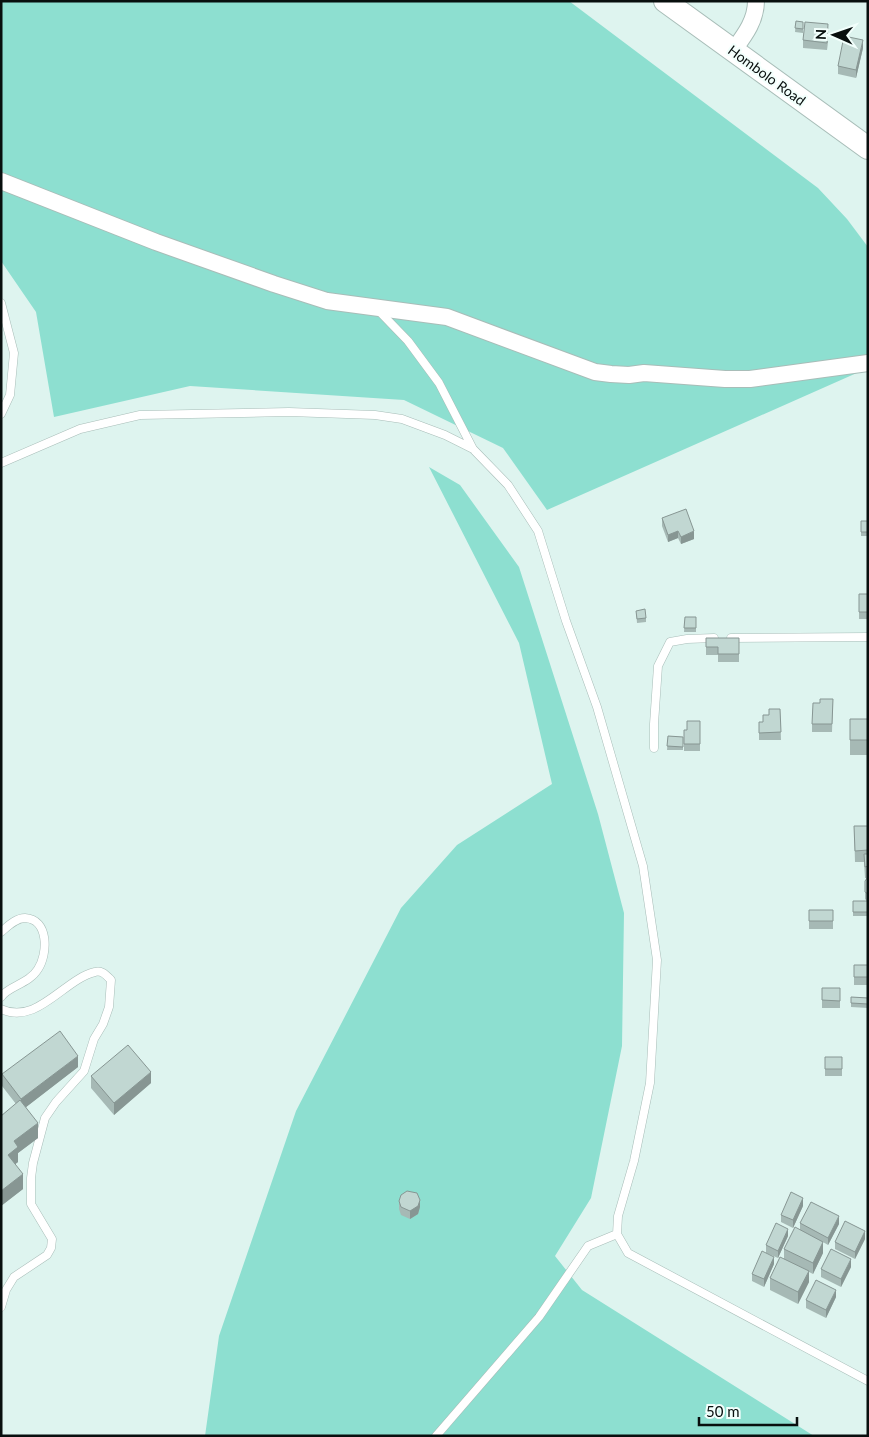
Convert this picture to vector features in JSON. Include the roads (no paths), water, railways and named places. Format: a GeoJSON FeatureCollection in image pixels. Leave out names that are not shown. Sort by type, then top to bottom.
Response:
{"type":"FeatureCollection","features":[{"type":"Feature","properties":{"kind":"street","name":"Hombolo Road"},"geometry":{"type":"LineString","coordinates":[[665,1],[868,148]]}},
{"type":"Feature","properties":{"kind":"street"},"geometry":{"type":"LineString","coordinates":[[733,51],[748,31],[756,9],[756,1]]}},
{"type":"Feature","properties":{"kind":"street"},"geometry":{"type":"LineString","coordinates":[[1,181],[156,242],[274,284],[327,300],[447,317],[596,372],[750,379],[868,363]]}},
{"type":"Feature","properties":{"kind":"lane"},"geometry":{"type":"LineString","coordinates":[[1,303],[14,353],[10,394],[1,414]]}},
{"type":"Feature","properties":{"kind":"lane"},"geometry":{"type":"LineString","coordinates":[[376,308],[408,341],[438,383],[473,448],[508,485],[538,530],[566,622],[596,707],[643,866],[657,960],[650,1083],[634,1161],[618,1216],[617,1234],[628,1253],[868,1380]]}},
{"type":"Feature","properties":{"kind":"lane"},"geometry":{"type":"LineString","coordinates":[[1,463],[80,428],[140,415],[289,412],[374,415],[402,419],[473,448]]}},
{"type":"Feature","properties":{"kind":"lane"},"geometry":{"type":"LineString","coordinates":[[654,748],[658,666],[670,642],[687,639],[868,637]]}},
{"type":"Feature","properties":{"kind":"lane"},"geometry":{"type":"LineString","coordinates":[[1,932],[12,922],[23,918],[34,920],[42,930],[45,951],[39,968],[30,978],[4,992],[1,997]]}},
{"type":"Feature","properties":{"kind":"lane"},"geometry":{"type":"LineString","coordinates":[[1,1009],[10,1012],[24,1012],[47,1002],[83,978],[96,972],[105,974],[111,980],[109,1007],[103,1024],[94,1040],[84,1071],[56,1102],[46,1118],[33,1163],[31,1204],[52,1239],[51,1248],[47,1255],[14,1278],[6,1290],[1,1307]]}},
{"type":"Feature","properties":{"kind":"lane"},"geometry":{"type":"LineString","coordinates":[[436,1436],[539,1317],[588,1246],[617,1234]]}}]}
